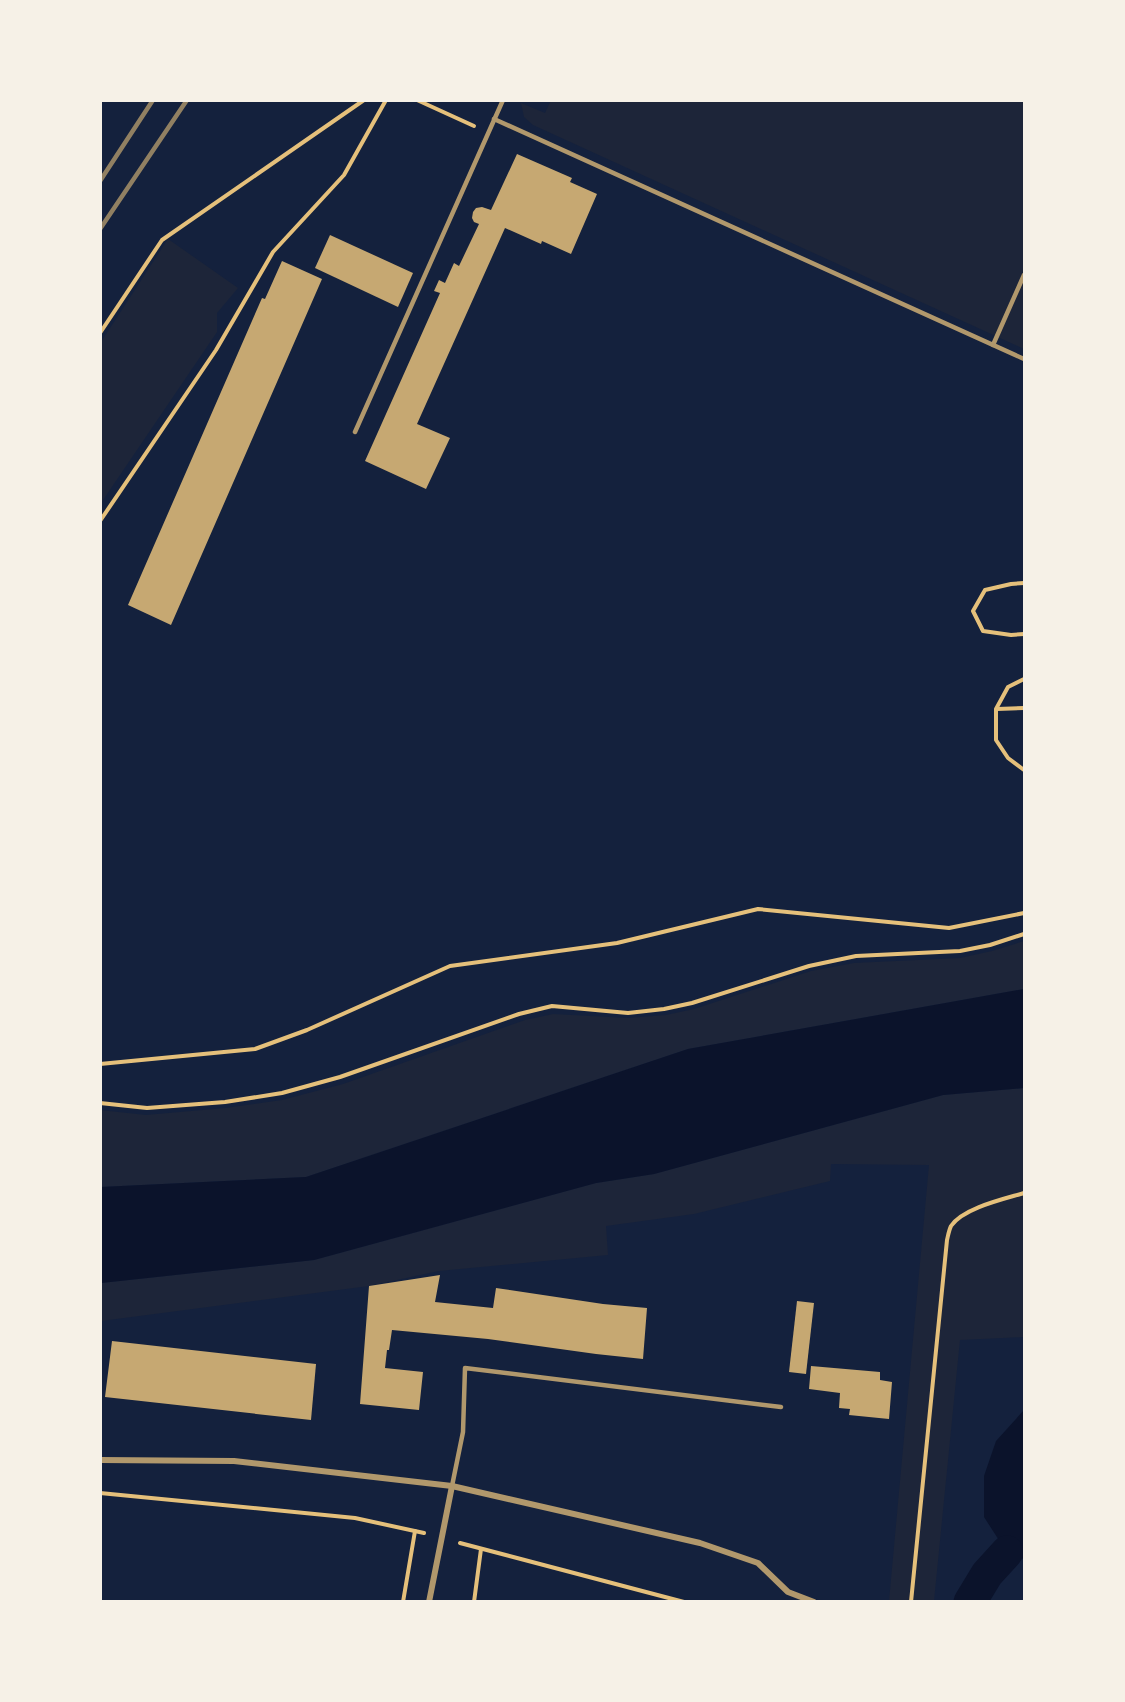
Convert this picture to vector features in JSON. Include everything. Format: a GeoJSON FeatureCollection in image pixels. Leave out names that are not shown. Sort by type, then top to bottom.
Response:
{"type":"FeatureCollection","features":[{"type":"Feature","properties":{"kind":"street"},"geometry":{"type":"LineString","coordinates":[[100,1460],[234,1461],[452,1486],[700,1543],[758,1563],[788,1592],[814,1602]]}},
{"type":"Feature","properties":{"kind":"street"},"geometry":{"type":"LineString","coordinates":[[429,1602],[452,1486]]}},
{"type":"Feature","properties":{"kind":"lane"},"geometry":{"type":"LineString","coordinates":[[355,432],[503,100]]}},
{"type":"Feature","properties":{"kind":"lane"},"geometry":{"type":"LineString","coordinates":[[494,119],[1024,359]]}},
{"type":"Feature","properties":{"kind":"lane"},"geometry":{"type":"LineString","coordinates":[[993,345],[1024,275]]}},
{"type":"Feature","properties":{"kind":"lane"},"geometry":{"type":"LineString","coordinates":[[452,1486],[463,1432],[465,1368],[782,1407]]}},
{"type":"Feature","properties":{"kind":"path"},"geometry":{"type":"LineString","coordinates":[[100,333],[162,240],[364,100]]}},
{"type":"Feature","properties":{"kind":"path"},"geometry":{"type":"LineString","coordinates":[[100,521],[216,350],[273,252],[344,175],[386,100]]}},
{"type":"Feature","properties":{"kind":"path"},"geometry":{"type":"LineString","coordinates":[[417,100],[489,133]]}},
{"type":"Feature","properties":{"kind":"path"},"geometry":{"type":"LineString","coordinates":[[1024,583],[985,590],[973,611],[983,631],[1011,635],[1024,634]]}},
{"type":"Feature","properties":{"kind":"path"},"geometry":{"type":"LineString","coordinates":[[1024,679],[1008,687],[996,709],[996,740],[1008,758],[1024,770]]}},
{"type":"Feature","properties":{"kind":"path"},"geometry":{"type":"LineString","coordinates":[[996,709],[1024,708]]}},
{"type":"Feature","properties":{"kind":"path"},"geometry":{"type":"LineString","coordinates":[[100,1064],[255,1049],[307,1030],[450,966],[617,943],[758,909],[949,928],[1024,913]]}},
{"type":"Feature","properties":{"kind":"path"},"geometry":{"type":"LineString","coordinates":[[100,1103],[147,1108],[225,1102],[282,1093],[340,1077],[519,1014],[552,1006],[628,1013],[664,1009],[692,1003],[809,966],[856,956],[960,951],[990,945],[1024,933]]}},
{"type":"Feature","properties":{"kind":"path"},"geometry":{"type":"LineString","coordinates":[[911,1602],[950,1227],[960,1217],[983,1206],[1024,1193]]}},
{"type":"Feature","properties":{"kind":"path"},"geometry":{"type":"LineString","coordinates":[[100,1493],[355,1518],[415,1531],[684,1602]]}},
{"type":"Feature","properties":{"kind":"path"},"geometry":{"type":"LineString","coordinates":[[403,1602],[415,1531]]}},
{"type":"Feature","properties":{"kind":"path"},"geometry":{"type":"LineString","coordinates":[[474,1602],[481,1549]]}},
{"type":"Feature","properties":{"kind":"shaded area"},"geometry":{"type":"Polygon","coordinates":[[[551,100],[1024,101],[1024,349],[533,125],[524,117],[521,103],[545,113],[551,100]]]}},
{"type":"Feature","properties":{"kind":"shaded area"},"geometry":{"type":"Polygon","coordinates":[[[168,239],[238,288],[217,313],[217,332],[101,503],[101,342],[168,239]]]}},
{"type":"Feature","properties":{"kind":"shaded area"},"geometry":{"type":"Polygon","coordinates":[[[1024,941],[1024,989],[688,1049],[306,1177],[101,1187],[100,1110],[146,1115],[282,1100],[343,1084],[525,1020],[553,1014],[627,1018],[666,1015],[694,1009],[811,971],[854,963],[960,958],[1024,941]]]}},
{"type":"Feature","properties":{"kind":"shaded area"},"geometry":{"type":"Polygon","coordinates":[[[1024,989],[1024,1088],[943,1095],[654,1174],[596,1183],[314,1260],[101,1283],[101,1187],[306,1177],[688,1049],[1024,989]]]}},
{"type":"Feature","properties":{"kind":"shaded area"},"geometry":{"type":"Polygon","coordinates":[[[1024,1088],[1024,1337],[960,1340],[934,1601],[889,1601],[929,1165],[831,1164],[830,1181],[694,1214],[606,1226],[608,1255],[439,1271],[369,1286],[101,1321],[101,1283],[314,1260],[596,1183],[654,1174],[943,1095],[1024,1088]]]}},
{"type":"Feature","properties":{"kind":"shaded area"},"geometry":{"type":"Polygon","coordinates":[[[1024,1410],[1024,1559],[1010,1555],[984,1517],[984,1476],[996,1441],[1024,1410]]]}},
{"type":"Feature","properties":{"kind":"building"},"geometry":{"type":"Polygon","coordinates":[[[517,154],[572,178],[570,182],[597,194],[571,254],[505,228],[417,424],[450,438],[426,489],[365,461],[440,293],[434,291],[439,280],[445,283],[454,263],[459,266],[479,224],[472,218],[473,212],[476,208],[482,207],[491,210],[517,154]]]}},
{"type":"Feature","properties":{"kind":"building"},"geometry":{"type":"Polygon","coordinates":[[[330,235],[413,273],[398,307],[315,268],[330,235]]]}},
{"type":"Feature","properties":{"kind":"building"},"geometry":{"type":"Polygon","coordinates":[[[282,261],[322,279],[171,625],[128,605],[262,298],[265,299],[282,261]]]}},
{"type":"Feature","properties":{"kind":"building"},"geometry":{"type":"Polygon","coordinates":[[[440,1275],[435,1302],[493,1308],[496,1288],[603,1304],[647,1308],[643,1359],[488,1339],[392,1330],[385,1368],[423,1372],[419,1410],[360,1404],[369,1286],[440,1275]]]}},
{"type":"Feature","properties":{"kind":"building"},"geometry":{"type":"Polygon","coordinates":[[[797,1301],[814,1303],[806,1374],[789,1372],[797,1301]]]}},
{"type":"Feature","properties":{"kind":"building"},"geometry":{"type":"Polygon","coordinates":[[[112,1341],[316,1364],[311,1420],[105,1397],[112,1341]]]}},
{"type":"Feature","properties":{"kind":"building"},"geometry":{"type":"Polygon","coordinates":[[[811,1366],[880,1372],[880,1380],[892,1382],[889,1419],[849,1415],[850,1409],[839,1408],[840,1393],[809,1389],[811,1366]]]}},
{"type":"Feature","properties":{"kind":"waterway"},"geometry":{"type":"LineString","coordinates":[[970,1602],[987,1574],[1007,1552]]}},
{"type":"Feature","properties":{"kind":"railway"},"geometry":{"type":"LineString","coordinates":[[100,181],[153,100]]}},
{"type":"Feature","properties":{"kind":"railway"},"geometry":{"type":"LineString","coordinates":[[100,229],[187,100]]}}]}
